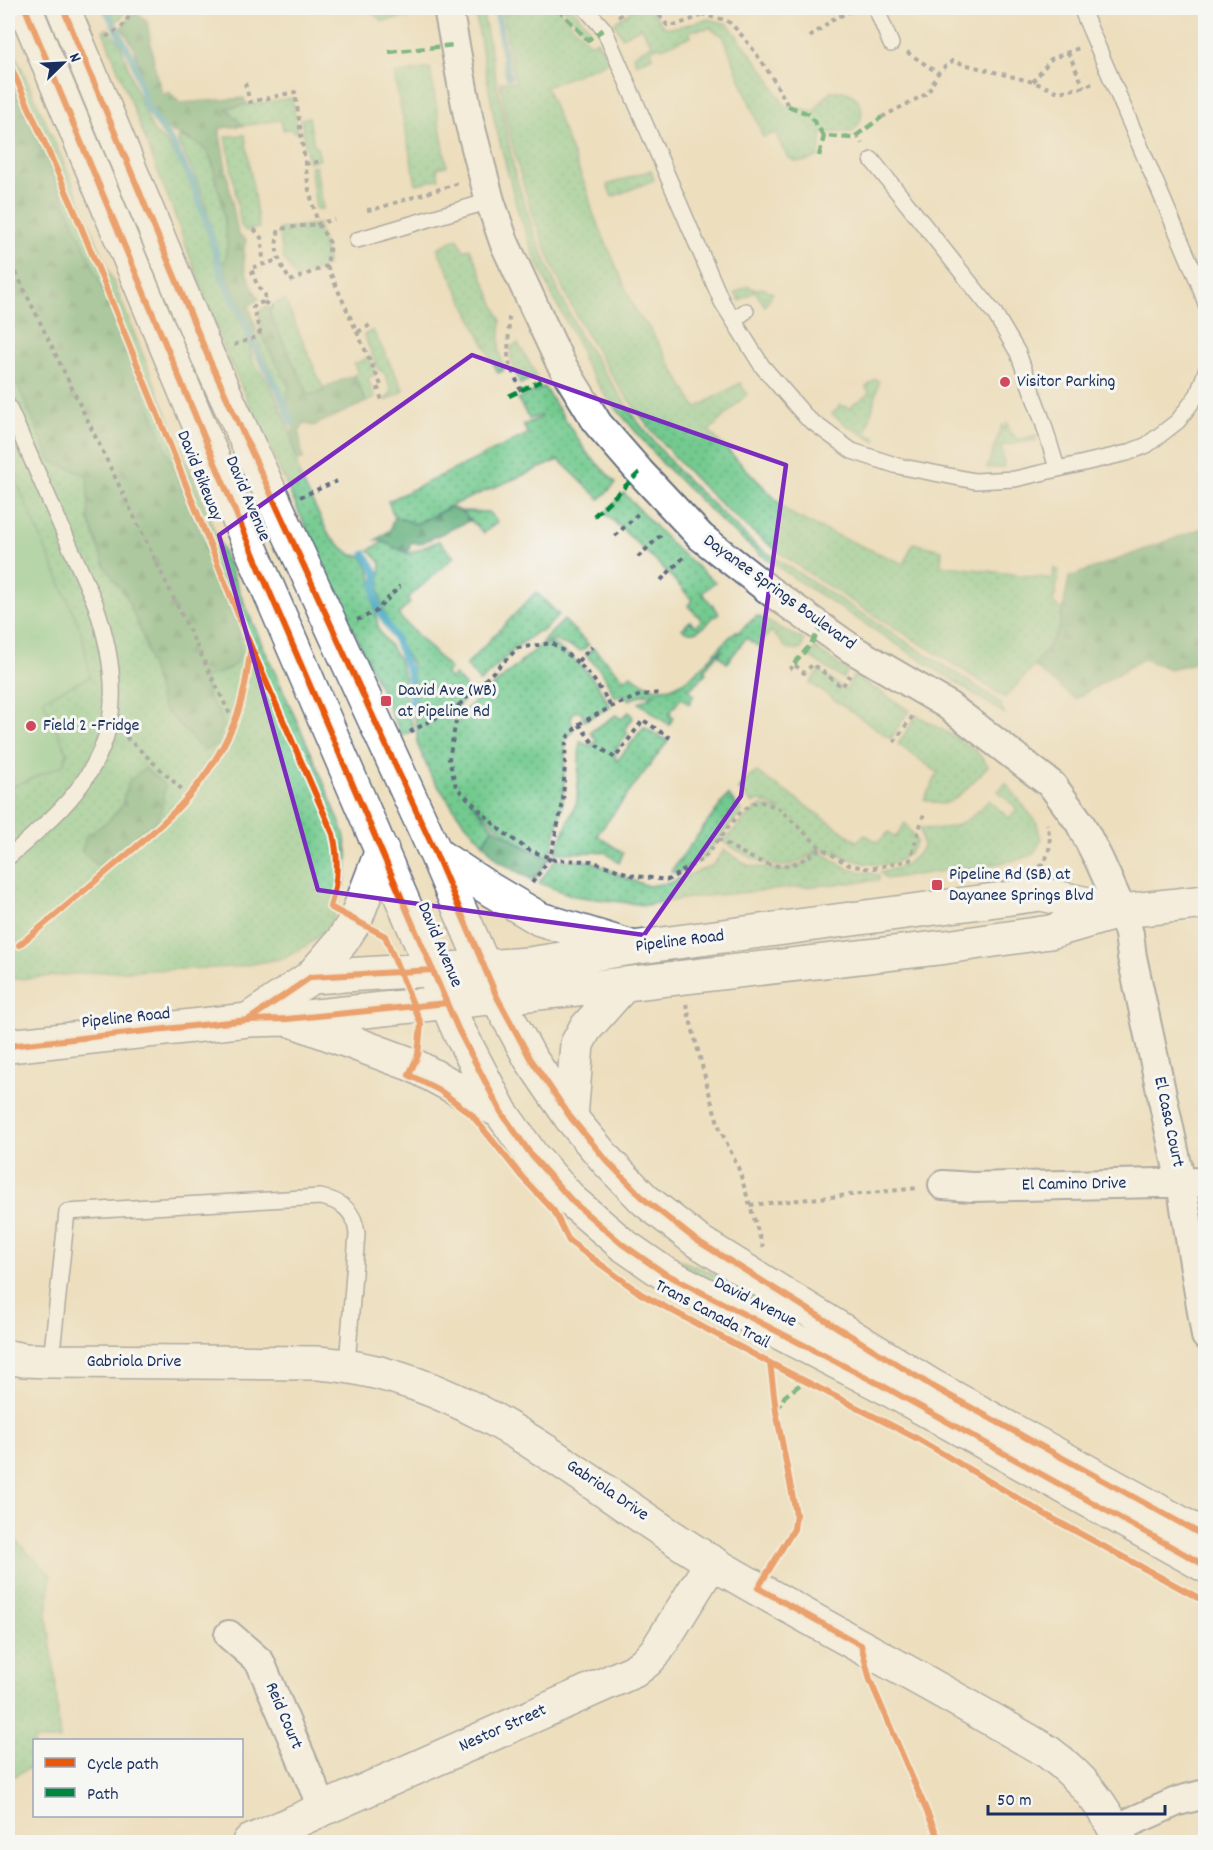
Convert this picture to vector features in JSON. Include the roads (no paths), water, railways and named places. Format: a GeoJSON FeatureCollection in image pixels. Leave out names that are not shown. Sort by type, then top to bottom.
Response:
{"type":"FeatureCollection","features":[{"type":"Feature","properties":{"kind":"main road","name":"David Avenue"},"geometry":{"type":"LineString","coordinates":[[25,8],[243,530],[447,1003],[475,1064],[501,1112],[532,1156],[573,1202],[622,1244],[664,1273],[885,1387],[1206,1566]]}},
{"type":"Feature","properties":{"kind":"main road","name":"David Avenue"},"geometry":{"type":"LineString","coordinates":[[63,8],[209,359],[436,854],[483,967],[530,1058],[571,1118],[607,1161],[645,1200],[696,1240],[932,1386],[1206,1537]]}},
{"type":"Feature","properties":{"kind":"main road"},"geometry":{"type":"LineString","coordinates":[[311,977],[356,921],[382,850]]}},
{"type":"Feature","properties":{"kind":"main road"},"geometry":{"type":"LineString","coordinates":[[436,854],[540,919],[632,948]]}},
{"type":"Feature","properties":{"kind":"main road","name":"Pipeline Road"},"geometry":{"type":"LineString","coordinates":[[248,1020],[311,977],[529,964],[632,948],[1041,894],[1122,911]]}},
{"type":"Feature","properties":{"kind":"main road","name":"Pipeline Road"},"geometry":{"type":"LineString","coordinates":[[16,1040],[447,1003],[946,947],[1050,932],[1122,911],[1206,902]]}},
{"type":"Feature","properties":{"kind":"main road"},"geometry":{"type":"LineString","coordinates":[[571,1118],[577,1044],[585,1029],[625,984]]}},
{"type":"Feature","properties":{"kind":"main road"},"geometry":{"type":"LineString","coordinates":[[287,1018],[413,1065],[501,1112]]}},
{"type":"Feature","properties":{"kind":"main road","name":"Gabriola Drive"},"geometry":{"type":"LineString","coordinates":[[8,1357],[51,1361],[307,1362],[347,1365],[396,1377],[442,1393],[497,1419],[544,1448],[712,1562],[1048,1752],[1083,1781],[1102,1806],[1118,1836]]}},
{"type":"Feature","properties":{"kind":"main road","name":"Nestor Street"},"geometry":{"type":"LineString","coordinates":[[249,1842],[634,1671],[657,1650],[712,1562]]}},
{"type":"Feature","properties":{"kind":"street","name":"Dayanee Springs Boulevard"},"geometry":{"type":"LineString","coordinates":[[448,8],[469,121],[490,201],[504,242],[560,362],[598,424],[701,537],[770,591],[852,649],[946,704],[1052,785],[1080,823],[1122,911]]}},
{"type":"Feature","properties":{"kind":"street","name":"El Casa Court"},"geometry":{"type":"LineString","coordinates":[[1122,911],[1193,1183],[1206,1336]]}},
{"type":"Feature","properties":{"kind":"street","name":"El Camino Drive"},"geometry":{"type":"LineString","coordinates":[[943,1185],[972,1187],[1193,1183]]}},
{"type":"Feature","properties":{"kind":"street","name":"Reid Court"},"geometry":{"type":"LineString","coordinates":[[229,1635],[260,1662],[323,1809]]}},
{"type":"Feature","properties":{"kind":"street"},"geometry":{"type":"LineString","coordinates":[[1118,1836],[1178,1801],[1205,1794]]}},
{"type":"Feature","properties":{"kind":"lane"},"geometry":{"type":"LineString","coordinates":[[585,8],[621,50],[722,302],[762,366],[807,418],[852,451],[897,466],[975,481],[1057,468],[1127,453],[1148,444],[1178,421],[1198,394],[1206,371]]}},
{"type":"Feature","properties":{"kind":"lane"},"geometry":{"type":"LineString","coordinates":[[876,8],[891,44]]}},
{"type":"Feature","properties":{"kind":"lane"},"geometry":{"type":"LineString","coordinates":[[1081,8],[1206,304]]}},
{"type":"Feature","properties":{"kind":"lane"},"geometry":{"type":"LineString","coordinates":[[872,159],[995,314],[1018,353],[1057,468]]}},
{"type":"Feature","properties":{"kind":"lane"},"geometry":{"type":"LineString","coordinates":[[357,240],[490,201]]}},
{"type":"Feature","properties":{"kind":"lane"},"geometry":{"type":"LineString","coordinates":[[733,320],[746,310]]}},
{"type":"Feature","properties":{"kind":"lane"},"geometry":{"type":"LineString","coordinates":[[8,406],[95,603],[111,658],[114,693],[110,723],[98,759],[87,778],[56,815],[8,857]]}},
{"type":"Feature","properties":{"kind":"lane"},"geometry":{"type":"LineString","coordinates":[[51,1361],[67,1212],[320,1197],[342,1203],[350,1211],[356,1223],[347,1365]]}},
{"type":"Feature","properties":{"kind":"waterway"},"geometry":{"type":"LineString","coordinates":[[105,8],[133,59],[146,106],[173,145],[193,182],[222,276],[245,322],[259,357],[278,389],[292,423]]}},
{"type":"Feature","properties":{"kind":"waterway"},"geometry":{"type":"LineString","coordinates":[[496,8],[509,77]]}},
{"type":"Feature","properties":{"kind":"waterway"},"geometry":{"type":"LineString","coordinates":[[365,554],[377,574],[375,589],[378,609],[396,640],[409,672],[412,707]]}},
{"type":"Feature","properties":{"kind":"place","name":"Visitor Parking"},"geometry":{"type":"Point","coordinates":[1005,382]}},
{"type":"Feature","properties":{"kind":"place","name":"David Ave (WB) at Pipeline Rd"},"geometry":{"type":"Point","coordinates":[386,701]}},
{"type":"Feature","properties":{"kind":"place","name":"Field 2 -Fridge"},"geometry":{"type":"Point","coordinates":[31,726]}},
{"type":"Feature","properties":{"kind":"place","name":"Pipeline Rd (SB) at Dayanee Springs Blvd"},"geometry":{"type":"Point","coordinates":[937,885]}}]}
